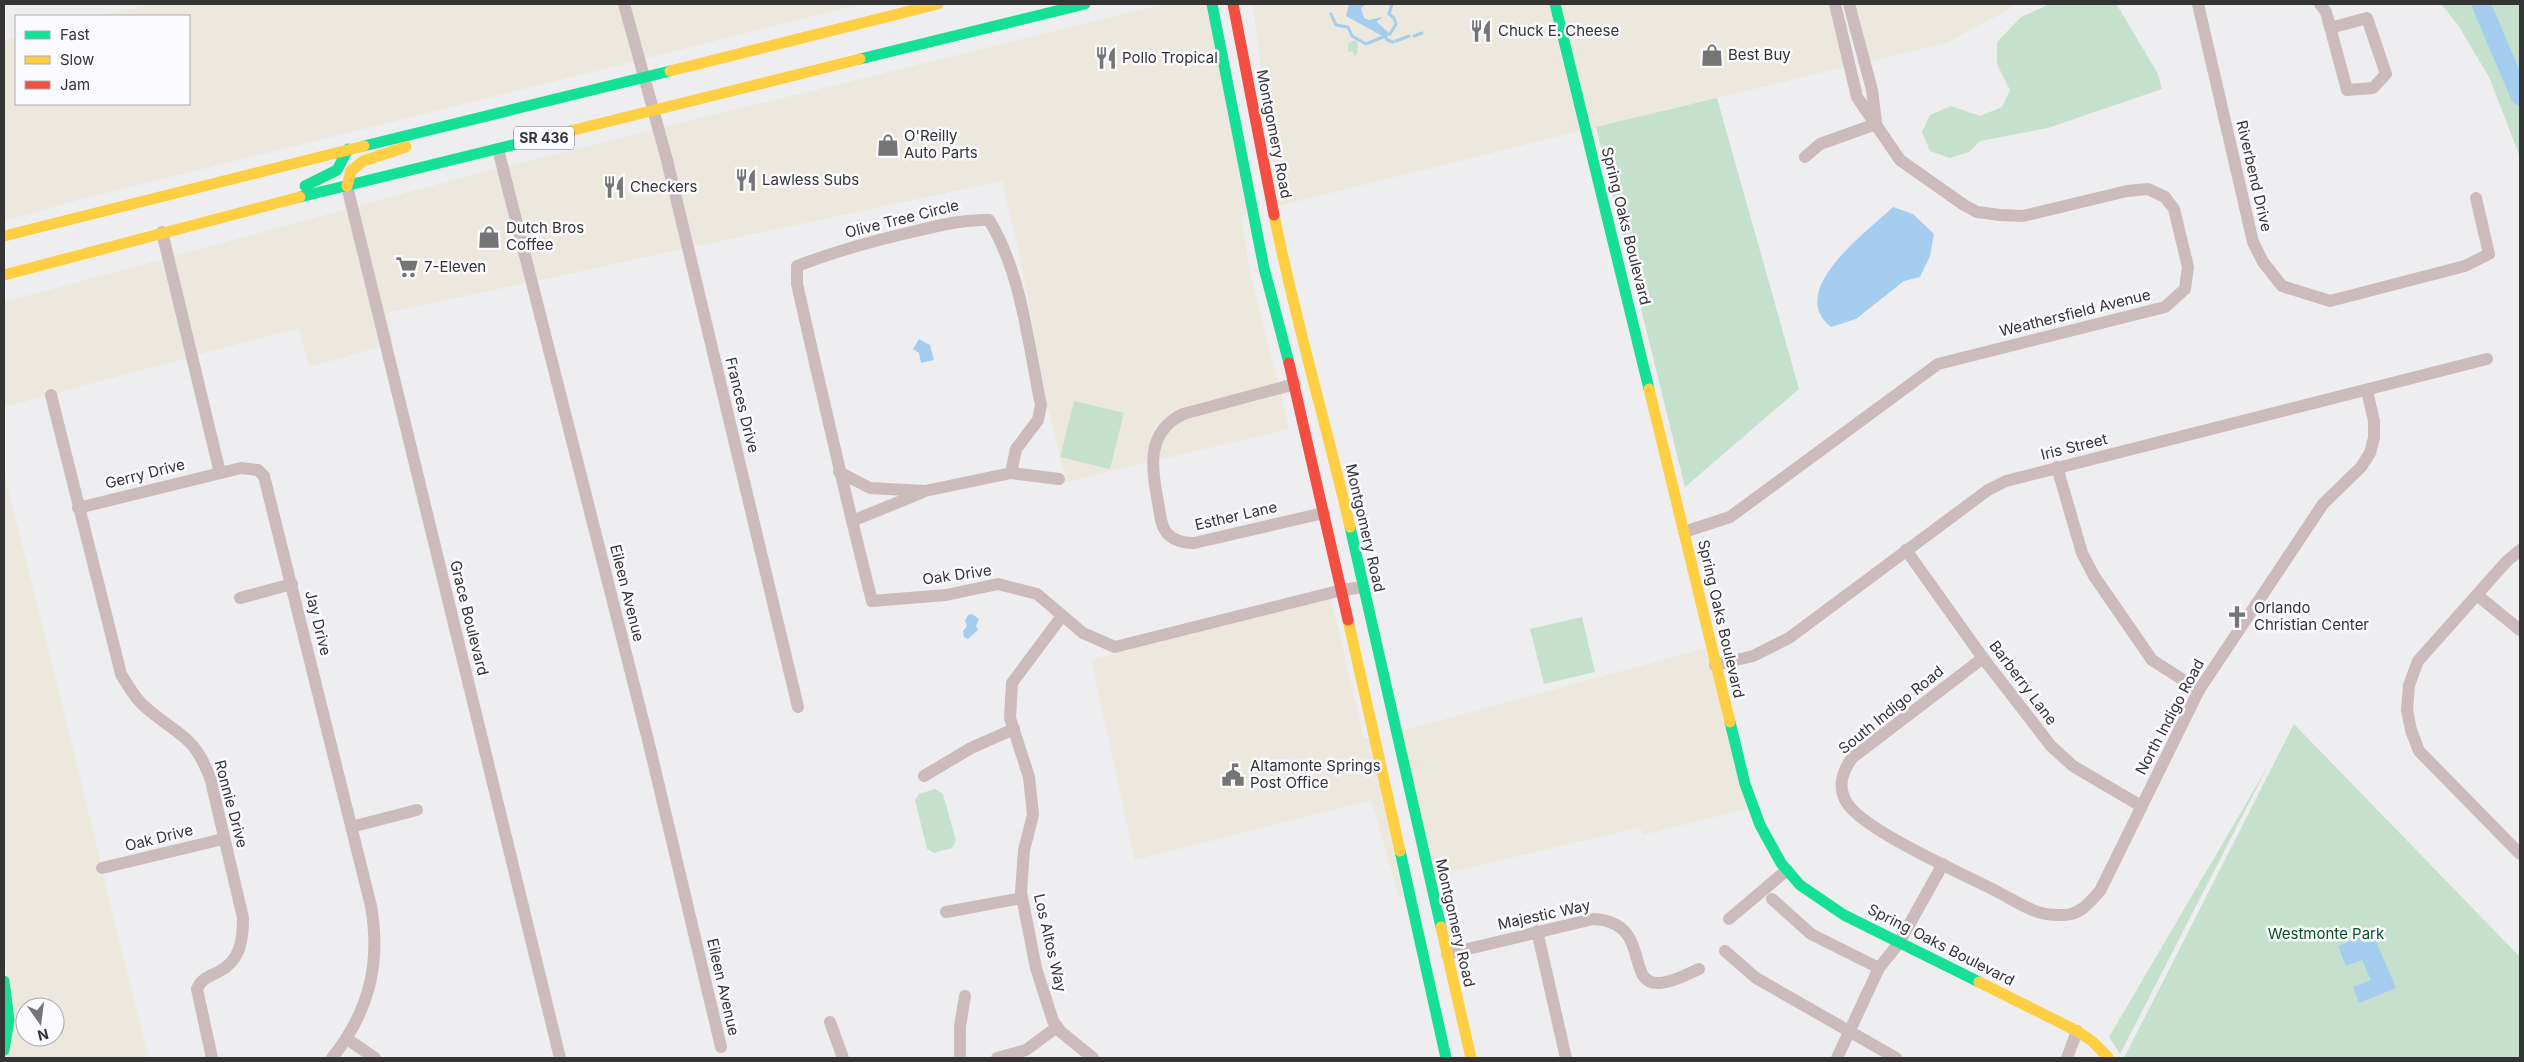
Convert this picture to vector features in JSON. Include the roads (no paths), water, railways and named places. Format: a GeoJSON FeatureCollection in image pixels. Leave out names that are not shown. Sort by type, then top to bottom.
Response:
{"type":"FeatureCollection","features":[{"type":"Feature","properties":{"kind":"main road","name":"SR 436"},"geometry":{"type":"LineString","coordinates":[[4,236],[348,149],[938,4]]}},
{"type":"Feature","properties":{"kind":"main road","name":"SR 436"},"geometry":{"type":"LineString","coordinates":[[4,275],[228,215],[655,112],[1085,4]]}},
{"type":"Feature","properties":{"kind":"main road"},"geometry":{"type":"LineString","coordinates":[[1212,4],[1264,268],[1295,384],[1446,1058]]}},
{"type":"Feature","properties":{"kind":"main road","name":"Montgomery Road"},"geometry":{"type":"LineString","coordinates":[[1233,4],[1284,266],[1332,449],[1471,1058]]}},
{"type":"Feature","properties":{"kind":"main road","name":"Spring Oaks Boulevard"},"geometry":{"type":"LineString","coordinates":[[1555,4],[1715,665],[1753,812],[1764,835],[1800,886],[1844,915],[2077,1031],[2092,1041],[2108,1058]]}},
{"type":"Feature","properties":{"kind":"main road"},"geometry":{"type":"LineString","coordinates":[[346,186],[352,171],[363,161],[408,147],[418,132]]}},
{"type":"Feature","properties":{"kind":"main road"},"geometry":{"type":"LineString","coordinates":[[228,215],[329,175],[337,170],[348,149]]}},
{"type":"Feature","properties":{"kind":"main road"},"geometry":{"type":"LineString","coordinates":[[1295,384],[1308,394],[1315,406],[1320,429],[1332,449]]}},
{"type":"Feature","properties":{"kind":"main road"},"geometry":{"type":"LineString","coordinates":[[1386,792],[1412,802]]}},
{"type":"Feature","properties":{"kind":"main road"},"geometry":{"type":"LineString","coordinates":[[4,981],[9,1020],[4,1050]]}},
{"type":"Feature","properties":{"kind":"street","name":"Frances Drive"},"geometry":{"type":"LineString","coordinates":[[624,4],[642,76],[655,112],[798,707]]}},
{"type":"Feature","properties":{"kind":"street","name":"Weathersfield Avenue"},"geometry":{"type":"LineString","coordinates":[[1684,532],[1730,517],[1938,364],[2165,307],[2185,290],[2188,267],[2174,209],[2165,197],[2148,189],[2126,190],[2024,216],[1977,212],[1929,183],[1900,160],[1858,97],[1835,4]]}},
{"type":"Feature","properties":{"kind":"street","name":"Weathersfield Avenue"},"geometry":{"type":"LineString","coordinates":[[1849,4],[1872,90],[1876,124]]}},
{"type":"Feature","properties":{"kind":"street","name":"Riverbend Drive"},"geometry":{"type":"LineString","coordinates":[[2198,4],[2253,242],[2264,262],[2282,286],[2330,301],[2465,266],[2489,254],[2476,198]]}},
{"type":"Feature","properties":{"kind":"street"},"geometry":{"type":"LineString","coordinates":[[2320,4],[2326,12],[2330,28],[2347,90],[2374,88],[2386,74],[2367,18],[2330,28]]}},
{"type":"Feature","properties":{"kind":"street"},"geometry":{"type":"LineString","coordinates":[[1805,158],[1820,144],[1876,124]]}},
{"type":"Feature","properties":{"kind":"street","name":"Eileen Avenue"},"geometry":{"type":"LineString","coordinates":[[498,149],[646,735],[721,1047]]}},
{"type":"Feature","properties":{"kind":"street","name":"Grace Boulevard"},"geometry":{"type":"LineString","coordinates":[[346,186],[560,1058]]}},
{"type":"Feature","properties":{"kind":"street","name":"Olive Tree Circle"},"geometry":{"type":"LineString","coordinates":[[852,521],[839,472],[797,284],[798,266],[821,256],[968,219],[989,220],[1002,242],[1018,294],[1041,405],[1038,420],[1016,449],[1011,473]]}},
{"type":"Feature","properties":{"kind":"street"},"geometry":{"type":"LineString","coordinates":[[162,232],[220,473]]}},
{"type":"Feature","properties":{"kind":"street","name":"Iris Street"},"geometry":{"type":"LineString","coordinates":[[1715,665],[1752,656],[1789,638],[1988,490],[2006,481],[2487,360]]}},
{"type":"Feature","properties":{"kind":"street","name":"Esther Lane"},"geometry":{"type":"LineString","coordinates":[[1295,384],[1183,414],[1171,420],[1160,430],[1154,449],[1153,464],[1154,484],[1162,524],[1166,533],[1174,539],[1183,542],[1194,542],[1324,513]]}},
{"type":"Feature","properties":{"kind":"street","name":"North Indigo Road"},"geometry":{"type":"LineString","coordinates":[[1943,864],[2040,913],[2071,914],[2086,907],[2100,890],[2199,690],[2323,504],[2361,467],[2370,454],[2374,438],[2374,421],[2367,391]]}},
{"type":"Feature","properties":{"kind":"street","name":"Ronnie Drive"},"geometry":{"type":"LineString","coordinates":[[51,395],[121,674],[140,702],[177,730],[194,746],[205,763],[224,839],[243,918],[243,938],[239,952],[229,965],[199,983],[197,989],[212,1058]]}},
{"type":"Feature","properties":{"kind":"street"},"geometry":{"type":"LineString","coordinates":[[2057,467],[2082,553],[2094,576],[2152,660],[2199,690]]}},
{"type":"Feature","properties":{"kind":"street","name":"Jay Drive"},"geometry":{"type":"LineString","coordinates":[[220,473],[250,468],[258,470],[264,476],[372,906],[375,928],[375,952],[363,1009],[347,1039],[332,1058]]}},
{"type":"Feature","properties":{"kind":"street"},"geometry":{"type":"LineString","coordinates":[[839,472],[870,488],[925,491]]}},
{"type":"Feature","properties":{"kind":"street","name":"Gerry Drive"},"geometry":{"type":"LineString","coordinates":[[78,508],[220,473]]}},
{"type":"Feature","properties":{"kind":"street"},"geometry":{"type":"LineString","coordinates":[[852,521],[925,491],[1011,473],[1059,479]]}},
{"type":"Feature","properties":{"kind":"street","name":"Oak Drive"},"geometry":{"type":"LineString","coordinates":[[852,521],[872,601],[946,595],[998,584],[1037,594],[1083,633],[1115,648],[1342,590],[1363,587]]}},
{"type":"Feature","properties":{"kind":"street","name":"Barberry Lane"},"geometry":{"type":"LineString","coordinates":[[1906,550],[1983,658],[2051,746],[2073,766],[2141,806]]}},
{"type":"Feature","properties":{"kind":"street"},"geometry":{"type":"LineString","coordinates":[[2520,550],[2506,562],[2418,660],[2409,685],[2407,710],[2411,730],[2419,752],[2520,854]]}},
{"type":"Feature","properties":{"kind":"street"},"geometry":{"type":"LineString","coordinates":[[240,598],[292,584]]}},
{"type":"Feature","properties":{"kind":"street"},"geometry":{"type":"LineString","coordinates":[[2477,595],[2520,630]]}},
{"type":"Feature","properties":{"kind":"street","name":"Los Altos Way"},"geometry":{"type":"LineString","coordinates":[[1062,616],[1012,683],[1010,718],[1029,777],[1033,815],[1024,850],[1022,898],[1036,968],[1053,1021],[1057,1027],[1092,1058]]}},
{"type":"Feature","properties":{"kind":"street","name":"South Indigo Road"},"geometry":{"type":"LineString","coordinates":[[1943,864],[1888,835],[1856,815],[1846,803],[1841,785],[1843,771],[1852,758],[1983,658]]}},
{"type":"Feature","properties":{"kind":"street"},"geometry":{"type":"LineString","coordinates":[[924,776],[971,748],[1014,729]]}},
{"type":"Feature","properties":{"kind":"street"},"geometry":{"type":"LineString","coordinates":[[351,827],[417,810]]}},
{"type":"Feature","properties":{"kind":"street","name":"Oak Drive"},"geometry":{"type":"LineString","coordinates":[[102,868],[224,839]]}},
{"type":"Feature","properties":{"kind":"street"},"geometry":{"type":"LineString","coordinates":[[1836,1058],[1879,968],[1899,942],[1943,864]]}},
{"type":"Feature","properties":{"kind":"street"},"geometry":{"type":"LineString","coordinates":[[1729,919],[1768,894],[1787,870]]}},
{"type":"Feature","properties":{"kind":"street"},"geometry":{"type":"LineString","coordinates":[[1768,894],[1811,934],[1879,968]]}},
{"type":"Feature","properties":{"kind":"street"},"geometry":{"type":"LineString","coordinates":[[946,912],[1022,898]]}},
{"type":"Feature","properties":{"kind":"street","name":"Majestic Way"},"geometry":{"type":"LineString","coordinates":[[1447,954],[1593,919],[1608,920],[1619,925],[1629,934],[1639,971],[1646,979],[1657,983],[1670,981],[1699,969]]}},
{"type":"Feature","properties":{"kind":"street"},"geometry":{"type":"LineString","coordinates":[[1537,931],[1566,1058]]}},
{"type":"Feature","properties":{"kind":"street"},"geometry":{"type":"LineString","coordinates":[[1725,951],[1756,978],[1849,1033],[1896,1058]]}},
{"type":"Feature","properties":{"kind":"street"},"geometry":{"type":"LineString","coordinates":[[960,1058],[960,1026],[965,996]]}},
{"type":"Feature","properties":{"kind":"street"},"geometry":{"type":"LineString","coordinates":[[830,1022],[843,1058]]}},
{"type":"Feature","properties":{"kind":"street"},"geometry":{"type":"LineString","coordinates":[[996,1058],[1026,1050],[1057,1027]]}},
{"type":"Feature","properties":{"kind":"street"},"geometry":{"type":"LineString","coordinates":[[2067,1058],[2077,1031]]}},
{"type":"Feature","properties":{"kind":"street"},"geometry":{"type":"LineString","coordinates":[[347,1039],[375,1058]]}},
{"type":"Feature","properties":{"kind":"water"},"geometry":{"type":"Polygon","coordinates":[[[1334,4],[1366,4],[1361,8],[1364,18],[1369,20],[1383,17],[1377,21],[1390,34],[1386,38],[1346,16],[1349,5],[1334,4]]]}},
{"type":"Feature","properties":{"kind":"water"},"geometry":{"type":"Polygon","coordinates":[[[1893,207],[1913,214],[1934,234],[1930,256],[1920,277],[1904,281],[1856,319],[1831,327],[1819,313],[1818,297],[1824,280],[1835,263],[1850,246],[1893,207]]]}},
{"type":"Feature","properties":{"kind":"water"},"geometry":{"type":"Polygon","coordinates":[[[919,339],[930,345],[934,360],[921,363],[919,353],[913,349],[919,339]]]}},
{"type":"Feature","properties":{"kind":"water"},"geometry":{"type":"Polygon","coordinates":[[[972,614],[979,619],[976,626],[978,630],[968,639],[964,637],[963,631],[967,626],[965,621],[968,615],[972,614]]]}},
{"type":"Feature","properties":{"kind":"water"},"geometry":{"type":"Polygon","coordinates":[[[2372,932],[2396,988],[2359,1003],[2353,987],[2371,980],[2362,960],[2346,966],[2338,946],[2372,932]]]}},
{"type":"Feature","properties":{"kind":"waterway"},"geometry":{"type":"LineString","coordinates":[[1390,34],[1396,24],[1394,18],[1389,14],[1392,4]]}},
{"type":"Feature","properties":{"kind":"waterway"},"geometry":{"type":"LineString","coordinates":[[2481,4],[2520,96]]}},
{"type":"Feature","properties":{"kind":"waterway"},"geometry":{"type":"LineString","coordinates":[[1331,14],[1336,25],[1348,27],[1352,36],[1366,44],[1385,36],[1387,40],[1393,42]]}},
{"type":"Feature","properties":{"kind":"waterway"},"geometry":{"type":"LineString","coordinates":[[1414,36],[1422,33]]}},
{"type":"Feature","properties":{"kind":"waterway"},"geometry":{"type":"LineString","coordinates":[[1396,41],[1409,36]]}},
{"type":"Feature","properties":{"kind":"place","name":"Chuck E. Cheese"},"geometry":{"type":"Point","coordinates":[1481,31]}},
{"type":"Feature","properties":{"kind":"place","name":"Best Buy"},"geometry":{"type":"Point","coordinates":[1712,55]}},
{"type":"Feature","properties":{"kind":"place","name":"Pollo Tropical"},"geometry":{"type":"Point","coordinates":[1106,58]}},
{"type":"Feature","properties":{"kind":"place","name":"O'Reilly Auto Parts"},"geometry":{"type":"Point","coordinates":[888,145]}},
{"type":"Feature","properties":{"kind":"place","name":"Lawless Subs"},"geometry":{"type":"Point","coordinates":[746,180]}},
{"type":"Feature","properties":{"kind":"place","name":"Checkers"},"geometry":{"type":"Point","coordinates":[614,187]}},
{"type":"Feature","properties":{"kind":"place","name":"Dutch Bros Coffee"},"geometry":{"type":"Point","coordinates":[489,237]}},
{"type":"Feature","properties":{"kind":"place","name":"7-Eleven"},"geometry":{"type":"Point","coordinates":[407,267]}},
{"type":"Feature","properties":{"kind":"place","name":"Orlando Christian Center"},"geometry":{"type":"Point","coordinates":[2237,617]}},
{"type":"Feature","properties":{"kind":"place","name":"Altamonte Springs Post Office"},"geometry":{"type":"Point","coordinates":[1233,775]}},
{"type":"Feature","properties":{"kind":"park label","name":"Westmonte Park"},"geometry":{"type":"Point","coordinates":[2326,934]}}]}
